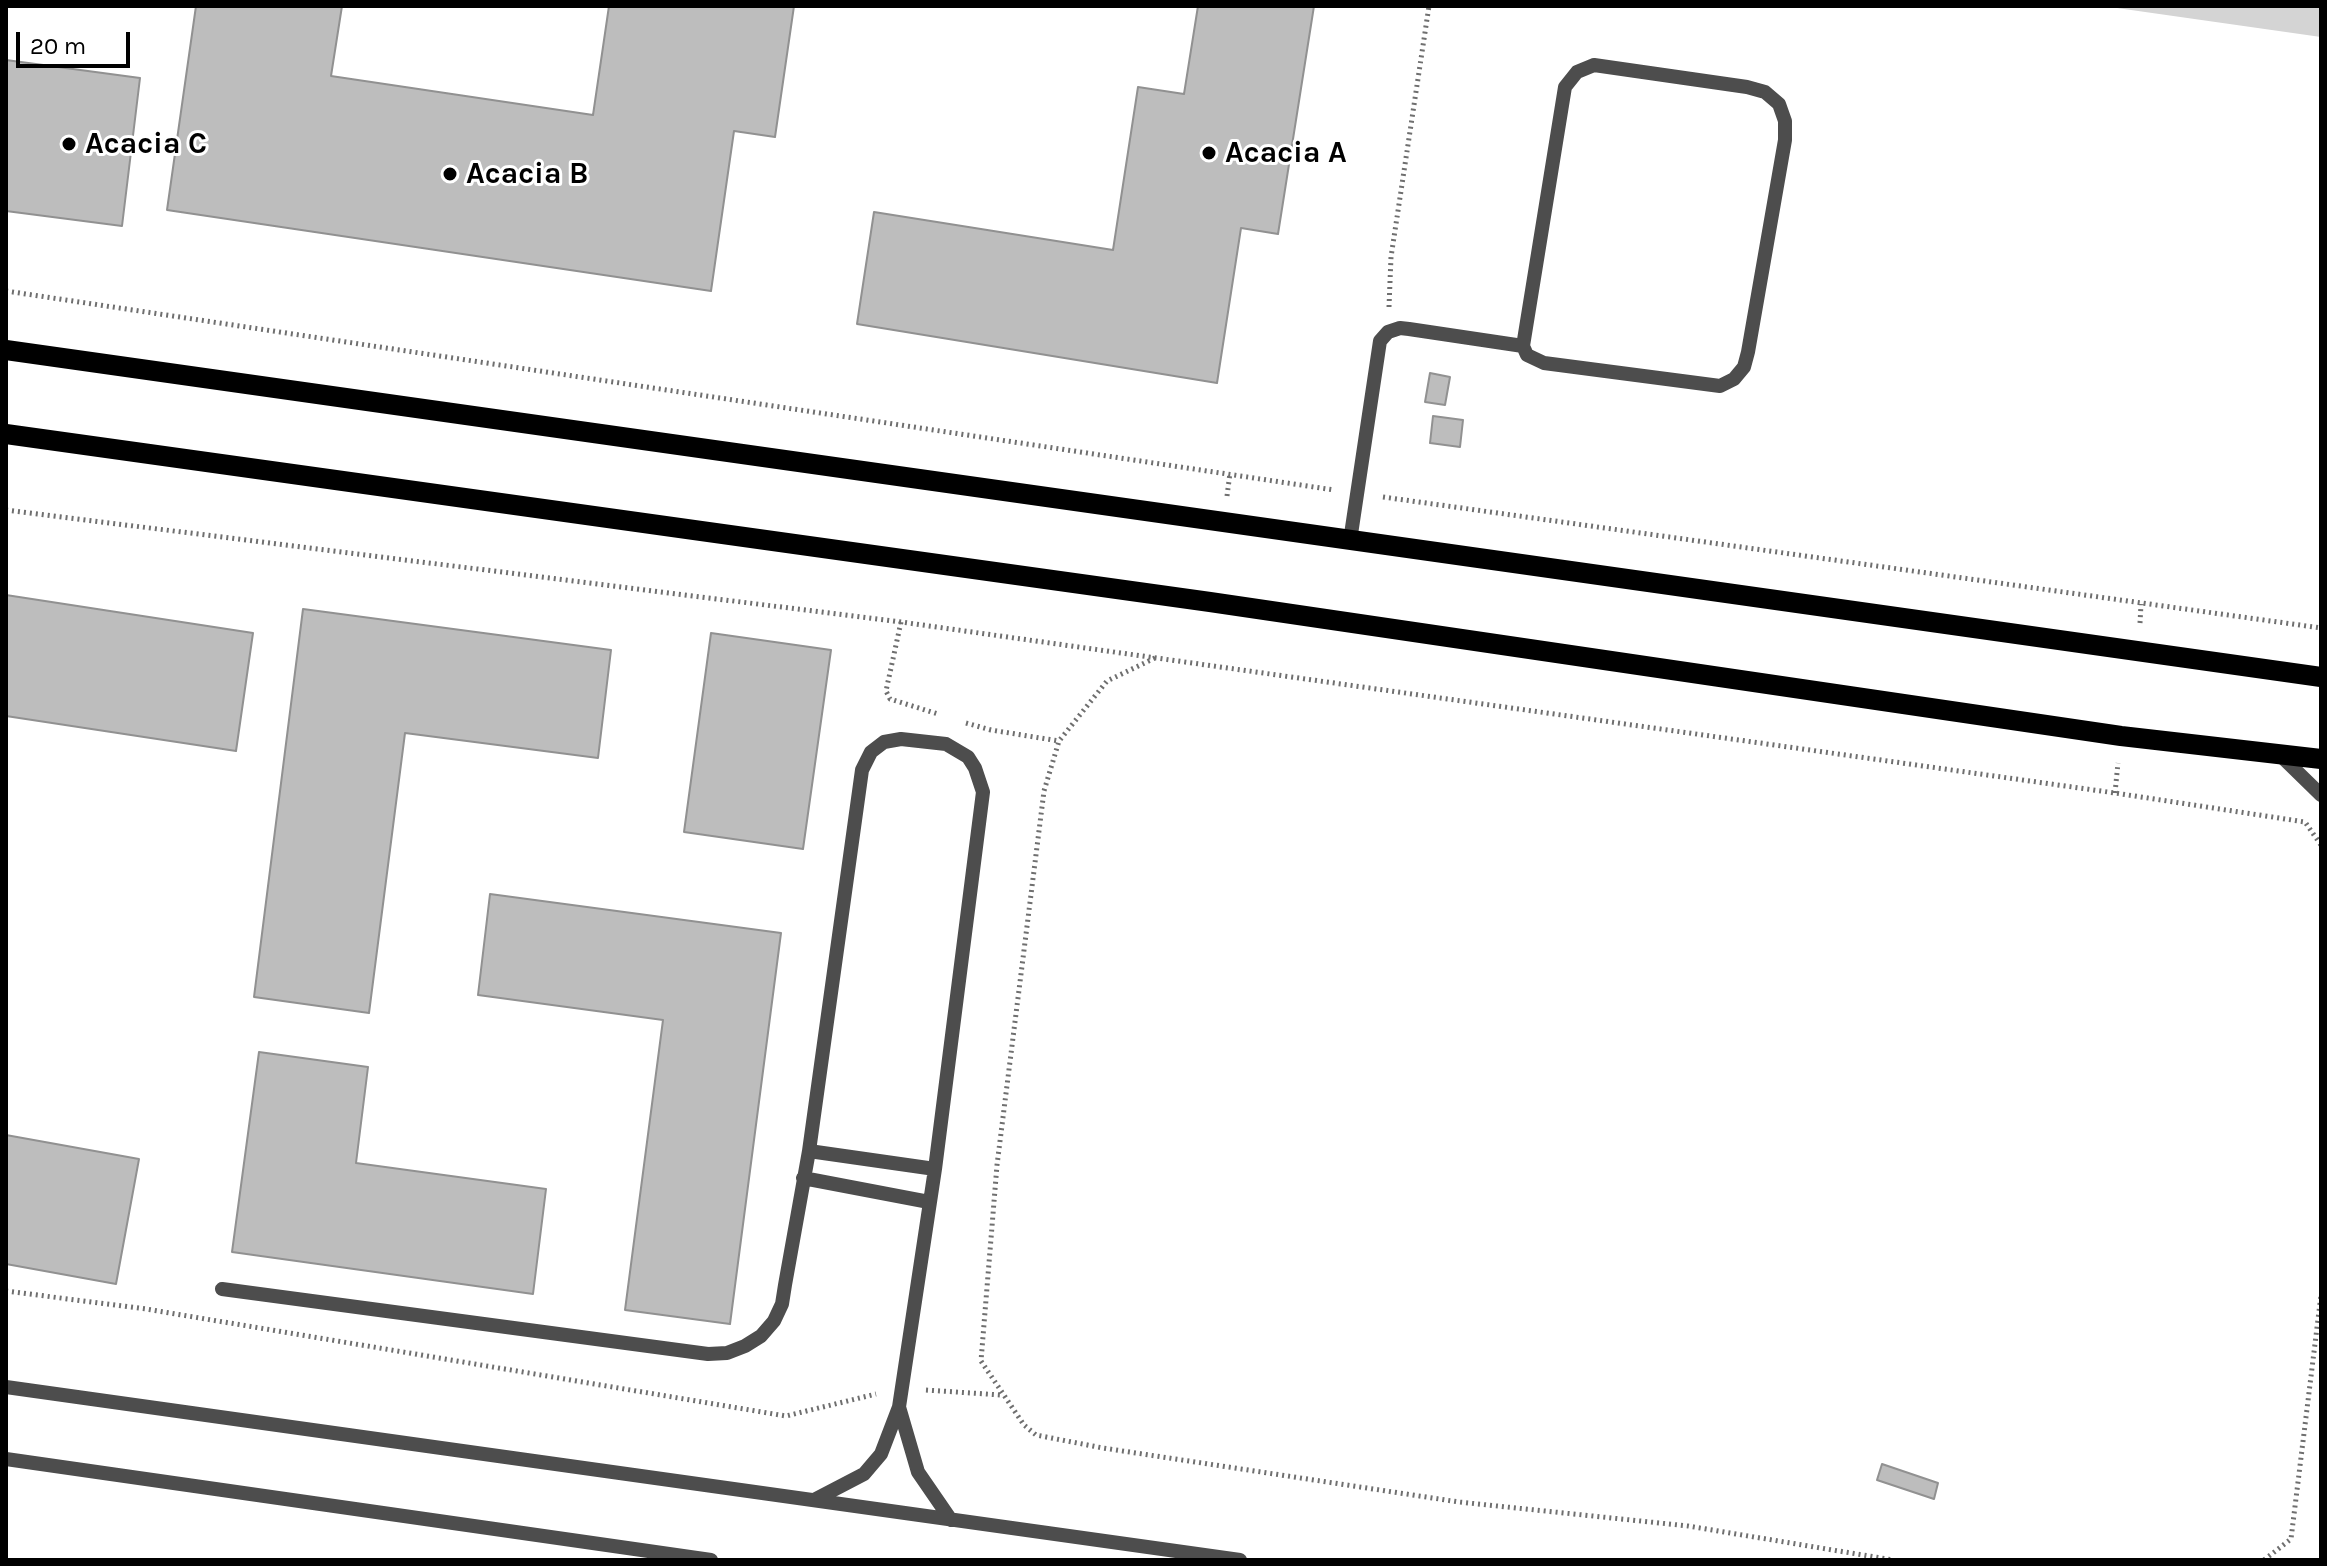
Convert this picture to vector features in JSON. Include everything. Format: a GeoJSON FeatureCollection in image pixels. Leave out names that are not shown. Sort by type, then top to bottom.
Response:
{"type":"FeatureCollection","features":[{"type":"Feature","properties":{"kind":"main road"},"geometry":{"type":"LineString","coordinates":[[6,350],[2321,677]]}},
{"type":"Feature","properties":{"kind":"main road"},"geometry":{"type":"LineString","coordinates":[[6,434],[1210,602],[2105,733],[2321,759]]}},
{"type":"Feature","properties":{"kind":"street"},"geometry":{"type":"LineString","coordinates":[[1594,65],[1612,66],[1747,87],[1765,92],[1779,104],[1785,121],[1785,140],[1748,352],[1744,367],[1734,379],[1720,386],[1704,386],[1544,363],[1527,355],[1523,346],[1565,87],[1577,72],[1594,65]]}},
{"type":"Feature","properties":{"kind":"street"},"geometry":{"type":"LineString","coordinates":[[1350,541],[1380,341],[1388,332],[1400,328],[1523,346]]}},
{"type":"Feature","properties":{"kind":"street"},"geometry":{"type":"LineString","coordinates":[[222,1289],[708,1354],[727,1353],[761,1336],[774,1321],[782,1304],[809,1151],[862,770],[871,752],[884,742],[901,739],[946,744],[968,757],[983,792],[935,1169],[899,1407],[881,1454],[864,1474],[816,1499]]}},
{"type":"Feature","properties":{"kind":"street"},"geometry":{"type":"LineString","coordinates":[[2278,753],[2321,795]]}},
{"type":"Feature","properties":{"kind":"street"},"geometry":{"type":"LineString","coordinates":[[809,1151],[935,1169]]}},
{"type":"Feature","properties":{"kind":"street"},"geometry":{"type":"LineString","coordinates":[[803,1178],[929,1202]]}},
{"type":"Feature","properties":{"kind":"street"},"geometry":{"type":"LineString","coordinates":[[6,1387],[1240,1560]]}},
{"type":"Feature","properties":{"kind":"street"},"geometry":{"type":"LineString","coordinates":[[899,1407],[918,1472],[951,1520]]}},
{"type":"Feature","properties":{"kind":"street"},"geometry":{"type":"LineString","coordinates":[[6,1459],[711,1560]]}},
{"type":"Feature","properties":{"kind":"path"},"geometry":{"type":"LineString","coordinates":[[1388,332],[1391,257],[1429,6]]}},
{"type":"Feature","properties":{"kind":"path"},"geometry":{"type":"LineString","coordinates":[[6,291],[1355,493],[2321,628]]}},
{"type":"Feature","properties":{"kind":"path"},"geometry":{"type":"LineString","coordinates":[[6,510],[901,622],[2305,822],[2321,845]]}},
{"type":"Feature","properties":{"kind":"path"},"geometry":{"type":"LineString","coordinates":[[901,622],[886,691],[890,699],[946,716]]}},
{"type":"Feature","properties":{"kind":"path"},"geometry":{"type":"LineString","coordinates":[[1157,657],[1107,681],[1059,741],[1044,791],[997,1165],[981,1361],[1024,1425],[1036,1435],[1103,1448],[1459,1502],[1688,1526],[1893,1560]]}},
{"type":"Feature","properties":{"kind":"path"},"geometry":{"type":"LineString","coordinates":[[961,721],[991,730],[1059,741]]}},
{"type":"Feature","properties":{"kind":"path"},"geometry":{"type":"LineString","coordinates":[[6,1291],[146,1309],[786,1416],[902,1388],[1001,1395]]}},
{"type":"Feature","properties":{"kind":"path"},"geometry":{"type":"LineString","coordinates":[[2264,1560],[2291,1539],[2321,1295]]}},
{"type":"Feature","properties":{"kind":"shaded area"},"geometry":{"type":"Polygon","coordinates":[[[2103,6],[2321,6],[2321,37],[2103,6]]]}},
{"type":"Feature","properties":{"kind":"building","name":"Acacia B"},"geometry":{"type":"Polygon","coordinates":[[[196,6],[342,6],[331,76],[593,115],[609,6],[794,6],[775,137],[734,131],[711,291],[167,210],[196,6]]]}},
{"type":"Feature","properties":{"kind":"building","name":"Acacia A"},"geometry":{"type":"Polygon","coordinates":[[[1198,6],[1314,6],[1278,234],[1241,228],[1217,383],[857,324],[874,212],[1113,250],[1138,87],[1184,94],[1198,6]]]}},
{"type":"Feature","properties":{"kind":"building","name":"Acacia C"},"geometry":{"type":"Polygon","coordinates":[[[6,60],[140,78],[122,226],[6,211],[6,60]]]}},
{"type":"Feature","properties":{"kind":"building"},"geometry":{"type":"Polygon","coordinates":[[[1430,373],[1450,377],[1445,405],[1425,402],[1430,373]]]}},
{"type":"Feature","properties":{"kind":"building"},"geometry":{"type":"Polygon","coordinates":[[[1433,416],[1463,420],[1460,447],[1430,443],[1433,416]]]}},
{"type":"Feature","properties":{"kind":"building"},"geometry":{"type":"Polygon","coordinates":[[[6,595],[253,633],[236,751],[6,716],[6,595]]]}},
{"type":"Feature","properties":{"kind":"building"},"geometry":{"type":"Polygon","coordinates":[[[303,609],[611,650],[598,758],[405,733],[369,1013],[254,997],[303,609]]]}},
{"type":"Feature","properties":{"kind":"building"},"geometry":{"type":"Polygon","coordinates":[[[711,633],[831,650],[803,849],[684,832],[711,633]]]}},
{"type":"Feature","properties":{"kind":"building"},"geometry":{"type":"Polygon","coordinates":[[[490,894],[781,933],[730,1324],[625,1310],[663,1020],[478,995],[490,894]]]}},
{"type":"Feature","properties":{"kind":"building"},"geometry":{"type":"Polygon","coordinates":[[[259,1052],[368,1067],[356,1163],[546,1189],[533,1294],[232,1252],[259,1052]]]}},
{"type":"Feature","properties":{"kind":"building"},"geometry":{"type":"Polygon","coordinates":[[[6,1135],[139,1159],[116,1284],[6,1264],[6,1135]]]}},
{"type":"Feature","properties":{"kind":"building"},"geometry":{"type":"Polygon","coordinates":[[[1882,1464],[1938,1483],[1934,1499],[1877,1480],[1882,1464]]]}},
{"type":"Feature","properties":{"kind":"place","name":"Acacia C"},"geometry":{"type":"Point","coordinates":[69,144]}},
{"type":"Feature","properties":{"kind":"place","name":"Acacia A"},"geometry":{"type":"Point","coordinates":[1209,153]}},
{"type":"Feature","properties":{"kind":"place","name":"Acacia B"},"geometry":{"type":"Point","coordinates":[450,174]}}]}
